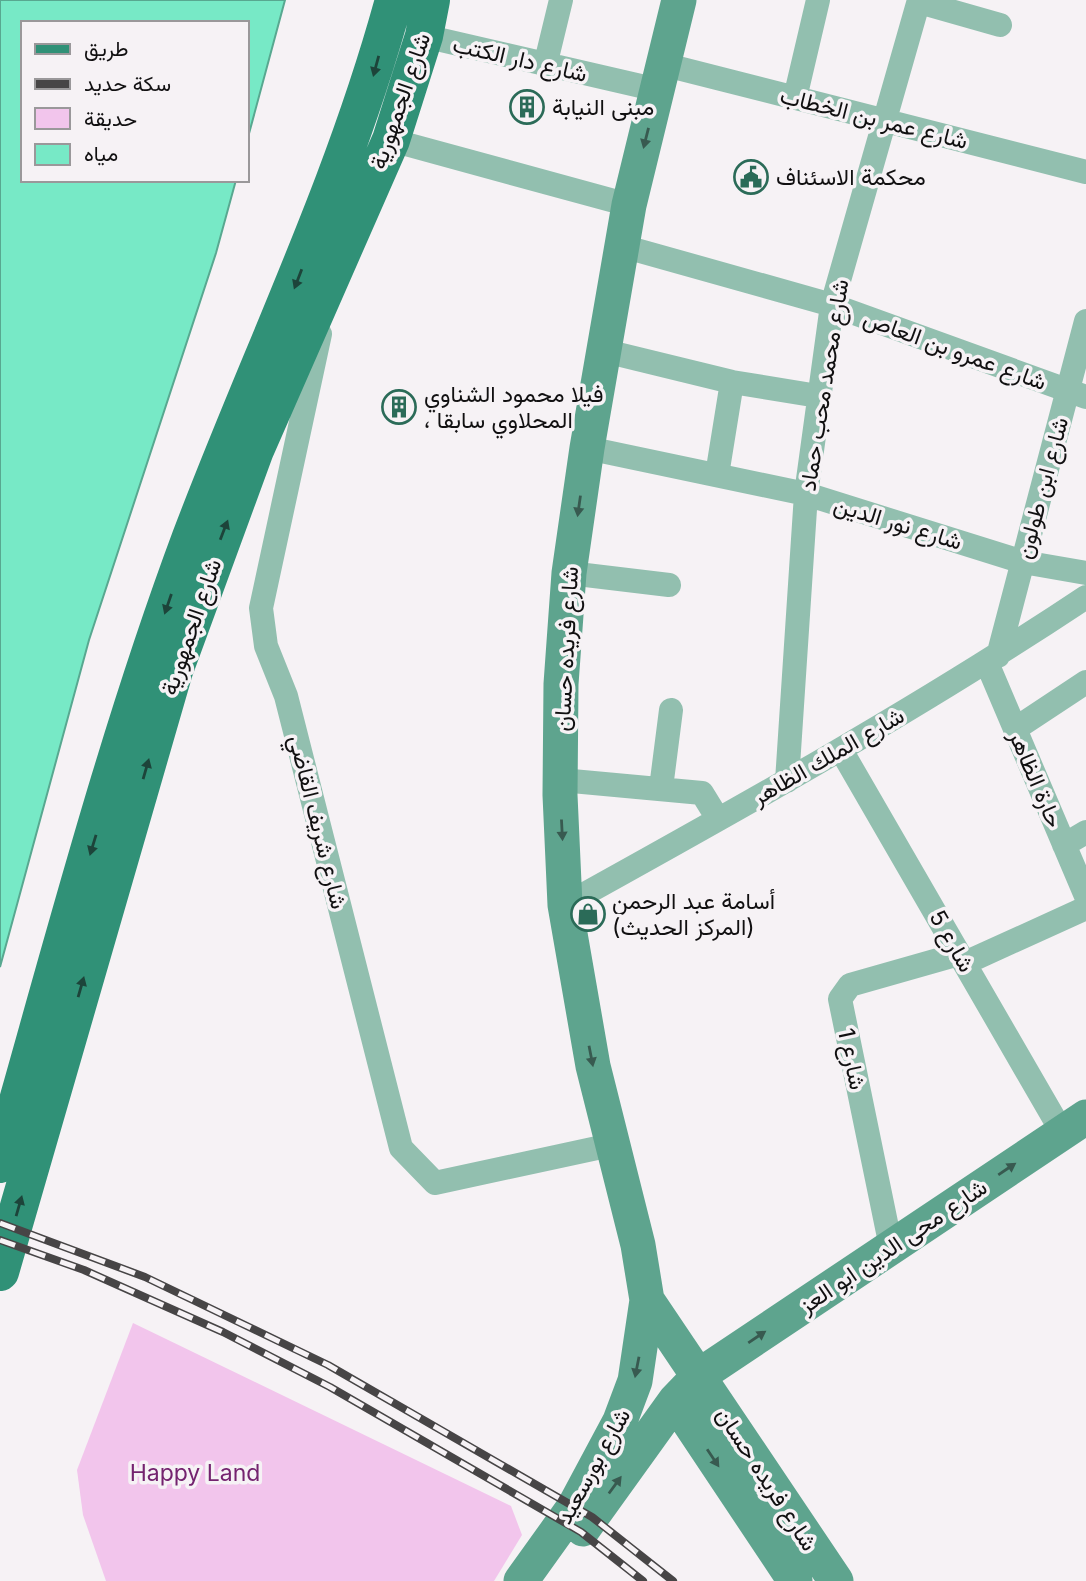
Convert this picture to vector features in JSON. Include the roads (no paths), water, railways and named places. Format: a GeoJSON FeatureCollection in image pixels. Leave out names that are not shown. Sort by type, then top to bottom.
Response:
{"type":"FeatureCollection","features":[{"type":"Feature","properties":{"kind":"main road","name":"شارع الجمهورية"},"geometry":{"type":"LineString","coordinates":[[0,1164],[147,663],[191,537],[332,192],[370,88],[394,0]]}},
{"type":"Feature","properties":{"kind":"main road","name":"شارع فريده حسان"},"geometry":{"type":"LineString","coordinates":[[679,0],[629,205],[587,448],[569,573],[561,684],[565,905],[591,1053],[611,1145],[638,1245],[647,1300],[700,1375],[836,1581]]}},
{"type":"Feature","properties":{"kind":"main road","name":"شارع الجمهورية"},"geometry":{"type":"LineString","coordinates":[[0,1272],[174,671],[255,450],[391,140],[428,18]]}},
{"type":"Feature","properties":{"kind":"main road","name":"شارع محى الدين ابو العز"},"geometry":{"type":"LineString","coordinates":[[700,1375],[1074,1124]]}},
{"type":"Feature","properties":{"kind":"main road","name":"شارع بورسعيد"},"geometry":{"type":"LineString","coordinates":[[521,1581],[574,1507],[620,1421],[635,1381],[647,1300]]}},
{"type":"Feature","properties":{"kind":"main road","name":"شارع بورسعيد"},"geometry":{"type":"LineString","coordinates":[[547,1581],[675,1401],[700,1375]]}},
{"type":"Feature","properties":{"kind":"main road","name":"شارع فريده حسان"},"geometry":{"type":"LineString","coordinates":[[675,1401],[795,1581]]}},
{"type":"Feature","properties":{"kind":"street"},"geometry":{"type":"LineString","coordinates":[[545,66],[561,0]]}},
{"type":"Feature","properties":{"kind":"street"},"geometry":{"type":"LineString","coordinates":[[795,98],[818,0]]}},
{"type":"Feature","properties":{"kind":"street"},"geometry":{"type":"LineString","coordinates":[[919,1],[1000,25]]}},
{"type":"Feature","properties":{"kind":"street","name":"شارع محمد محب حماد"},"geometry":{"type":"LineString","coordinates":[[787,781],[806,494],[832,305],[919,1]]}},
{"type":"Feature","properties":{"kind":"street","name":"شارع دار الكتب"},"geometry":{"type":"LineString","coordinates":[[428,18],[545,66],[660,77]]}},
{"type":"Feature","properties":{"kind":"street","name":"شارع عمر بن الخطاب"},"geometry":{"type":"LineString","coordinates":[[660,77],[795,98],[1086,172]]}},
{"type":"Feature","properties":{"kind":"street"},"geometry":{"type":"LineString","coordinates":[[391,140],[629,205]]}},
{"type":"Feature","properties":{"kind":"street","name":"شارع عمرو بن العاص"},"geometry":{"type":"LineString","coordinates":[[622,246],[832,305],[1077,394]]}},
{"type":"Feature","properties":{"kind":"street","name":"شارع شريف القاضي"},"geometry":{"type":"LineString","coordinates":[[334,272],[261,608],[266,646],[286,696],[401,1148],[435,1183],[611,1145]]}},
{"type":"Feature","properties":{"kind":"street","name":"شارع ابن طولون"},"geometry":{"type":"LineString","coordinates":[[992,659],[1077,394],[1086,321]]}},
{"type":"Feature","properties":{"kind":"street"},"geometry":{"type":"LineString","coordinates":[[605,351],[732,382],[818,396]]}},
{"type":"Feature","properties":{"kind":"street"},"geometry":{"type":"LineString","coordinates":[[716,475],[732,382]]}},
{"type":"Feature","properties":{"kind":"street","name":"شارع نور الدين"},"geometry":{"type":"LineString","coordinates":[[587,448],[806,494],[1023,562],[1086,573]]}},
{"type":"Feature","properties":{"kind":"street"},"geometry":{"type":"LineString","coordinates":[[569,573],[669,585]]}},
{"type":"Feature","properties":{"kind":"street","name":"شارع الملك الظاهر"},"geometry":{"type":"LineString","coordinates":[[565,905],[841,750],[992,659],[1086,597]]}},
{"type":"Feature","properties":{"kind":"street","name":"حارة الظاهر"},"geometry":{"type":"LineString","coordinates":[[992,659],[1015,729],[1086,896]]}},
{"type":"Feature","properties":{"kind":"street"},"geometry":{"type":"LineString","coordinates":[[1015,729],[1086,682]]}},
{"type":"Feature","properties":{"kind":"street"},"geometry":{"type":"LineString","coordinates":[[661,788],[671,710]]}},
{"type":"Feature","properties":{"kind":"street","name":"شارع 5"},"geometry":{"type":"LineString","coordinates":[[841,750],[962,959],[1074,1124]]}},
{"type":"Feature","properties":{"kind":"street"},"geometry":{"type":"LineString","coordinates":[[561,780],[702,793],[719,819]]}},
{"type":"Feature","properties":{"kind":"street"},"geometry":{"type":"LineString","coordinates":[[1064,845],[1086,832]]}},
{"type":"Feature","properties":{"kind":"street","name":"شارع 1"},"geometry":{"type":"LineString","coordinates":[[891,1247],[840,999],[850,985],[962,959],[1086,908]]}},
{"type":"Feature","properties":{"kind":"water"},"geometry":{"type":"Polygon","coordinates":[[[0,0],[285,0],[248,137],[248,21],[21,21],[21,182],[235,182],[216,253],[89,640],[0,967],[0,0]]]}},
{"type":"Feature","properties":{"kind":"railway"},"geometry":{"type":"LineString","coordinates":[[0,1223],[145,1277],[328,1365],[592,1517],[673,1581]]}},
{"type":"Feature","properties":{"kind":"railway"},"geometry":{"type":"LineString","coordinates":[[0,1240],[84,1270],[223,1332],[330,1387],[581,1532],[643,1581]]}},
{"type":"Feature","properties":{"kind":"place","name":"مبنى النيابة"},"geometry":{"type":"Point","coordinates":[527,107]}},
{"type":"Feature","properties":{"kind":"place","name":"محكمة الاسئناف"},"geometry":{"type":"Point","coordinates":[751,177]}},
{"type":"Feature","properties":{"kind":"place","name":"فيلا محمود الشناوي ، المحلاوي سابقا"},"geometry":{"type":"Point","coordinates":[399,407]}},
{"type":"Feature","properties":{"kind":"place","name":"أسامة عبد الرحمن (المركز الحديث)"},"geometry":{"type":"Point","coordinates":[588,914]}},
{"type":"Feature","properties":{"kind":"park label","name":"Happy Land"},"geometry":{"type":"Point","coordinates":[195,1473]}}]}
